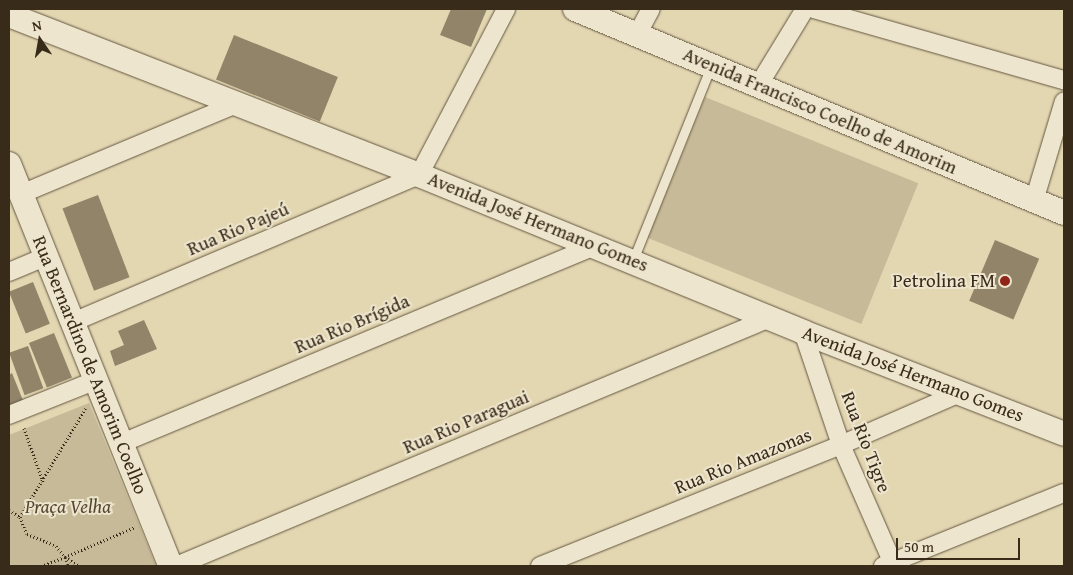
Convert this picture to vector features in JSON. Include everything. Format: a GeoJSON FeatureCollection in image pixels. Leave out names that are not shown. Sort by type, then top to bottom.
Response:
{"type":"FeatureCollection","features":[{"type":"Feature","properties":{"kind":"street"},"geometry":{"type":"LineString","coordinates":[[419,175],[506,9]]}},
{"type":"Feature","properties":{"kind":"street","name":"Avenida Francisco Coelho de Amorim"},"geometry":{"type":"LineString","coordinates":[[575,9],[1064,213]]}},
{"type":"Feature","properties":{"kind":"street"},"geometry":{"type":"LineString","coordinates":[[638,34],[652,9]]}},
{"type":"Feature","properties":{"kind":"street"},"geometry":{"type":"LineString","coordinates":[[758,86],[805,9]]}},
{"type":"Feature","properties":{"kind":"street"},"geometry":{"type":"LineString","coordinates":[[814,9],[1064,80]]}},
{"type":"Feature","properties":{"kind":"street","name":"Avenida José Hermano Gomes"},"geometry":{"type":"LineString","coordinates":[[9,15],[597,245],[772,317],[803,332],[1064,434]]}},
{"type":"Feature","properties":{"kind":"street"},"geometry":{"type":"LineString","coordinates":[[1034,201],[1064,101]]}},
{"type":"Feature","properties":{"kind":"street"},"geometry":{"type":"LineString","coordinates":[[21,194],[236,104]]}},
{"type":"Feature","properties":{"kind":"street","name":"Rua Bernardino de Amorim Coelho"},"geometry":{"type":"LineString","coordinates":[[9,164],[73,322],[94,380],[122,443],[171,566]]}},
{"type":"Feature","properties":{"kind":"street","name":"Rua Rio Pajeú"},"geometry":{"type":"LineString","coordinates":[[73,322],[419,175]]}},
{"type":"Feature","properties":{"kind":"street","name":"Rua Rio Brígida"},"geometry":{"type":"LineString","coordinates":[[122,443],[597,245]]}},
{"type":"Feature","properties":{"kind":"street"},"geometry":{"type":"LineString","coordinates":[[9,272],[47,256]]}},
{"type":"Feature","properties":{"kind":"street","name":"Rua Rio Paraguai"},"geometry":{"type":"LineString","coordinates":[[176,566],[772,317]]}},
{"type":"Feature","properties":{"kind":"street","name":"Rua Rio Tigre"},"geometry":{"type":"LineString","coordinates":[[803,332],[841,445],[890,565]]}},
{"type":"Feature","properties":{"kind":"street"},"geometry":{"type":"LineString","coordinates":[[9,415],[94,380]]}},
{"type":"Feature","properties":{"kind":"street","name":"Rua Rio Amazonas"},"geometry":{"type":"LineString","coordinates":[[540,566],[841,445],[960,393]]}},
{"type":"Feature","properties":{"kind":"street"},"geometry":{"type":"LineString","coordinates":[[890,565],[1064,493]]}},
{"type":"Feature","properties":{"kind":"lane"},"geometry":{"type":"LineString","coordinates":[[633,260],[711,66]]}},
{"type":"Feature","properties":{"kind":"path"},"geometry":{"type":"LineString","coordinates":[[20,517],[43,482],[89,403]]}},
{"type":"Feature","properties":{"kind":"path"},"geometry":{"type":"LineString","coordinates":[[24,428],[43,482]]}},
{"type":"Feature","properties":{"kind":"path"},"geometry":{"type":"LineString","coordinates":[[9,510],[20,517],[26,534],[56,546],[69,566]]}},
{"type":"Feature","properties":{"kind":"path"},"geometry":{"type":"LineString","coordinates":[[42,566],[139,525]]}},
{"type":"Feature","properties":{"kind":"path"},"geometry":{"type":"LineString","coordinates":[[64,557],[80,566]]}},
{"type":"Feature","properties":{"kind":"green space"},"geometry":{"type":"Polygon","coordinates":[[[705,97],[918,183],[861,324],[648,238],[705,97]]]}},
{"type":"Feature","properties":{"kind":"green space","name":"Praça Velha"},"geometry":{"type":"Polygon","coordinates":[[[89,403],[156,566],[9,566],[9,435],[89,403]]]}},
{"type":"Feature","properties":{"kind":"building"},"geometry":{"type":"Polygon","coordinates":[[[451,9],[487,9],[471,47],[440,35],[451,9]]]}},
{"type":"Feature","properties":{"kind":"building"},"geometry":{"type":"Polygon","coordinates":[[[234,35],[338,77],[320,121],[216,80],[234,35]]]}},
{"type":"Feature","properties":{"kind":"building"},"geometry":{"type":"Polygon","coordinates":[[[98,195],[130,277],[94,291],[63,209],[98,195]]]}},
{"type":"Feature","properties":{"kind":"building","name":"Petrolina FM"},"geometry":{"type":"Polygon","coordinates":[[[995,240],[1039,259],[1013,320],[969,301],[995,240]]]}},
{"type":"Feature","properties":{"kind":"building"},"geometry":{"type":"Polygon","coordinates":[[[33,282],[50,324],[26,333],[9,292],[33,282]]]}},
{"type":"Feature","properties":{"kind":"building"},"geometry":{"type":"Polygon","coordinates":[[[144,320],[157,349],[115,366],[110,351],[124,345],[118,331],[144,320]]]}},
{"type":"Feature","properties":{"kind":"building"},"geometry":{"type":"Polygon","coordinates":[[[54,333],[72,378],[47,388],[29,343],[54,333]]]}},
{"type":"Feature","properties":{"kind":"building"},"geometry":{"type":"Polygon","coordinates":[[[28,346],[43,388],[25,395],[9,353],[28,346]]]}},
{"type":"Feature","properties":{"kind":"building"},"geometry":{"type":"Polygon","coordinates":[[[12,373],[24,403],[9,409],[9,375],[12,373]]]}},
{"type":"Feature","properties":{"kind":"place","name":"Petrolina FM"},"geometry":{"type":"Point","coordinates":[1005,281]}}]}
